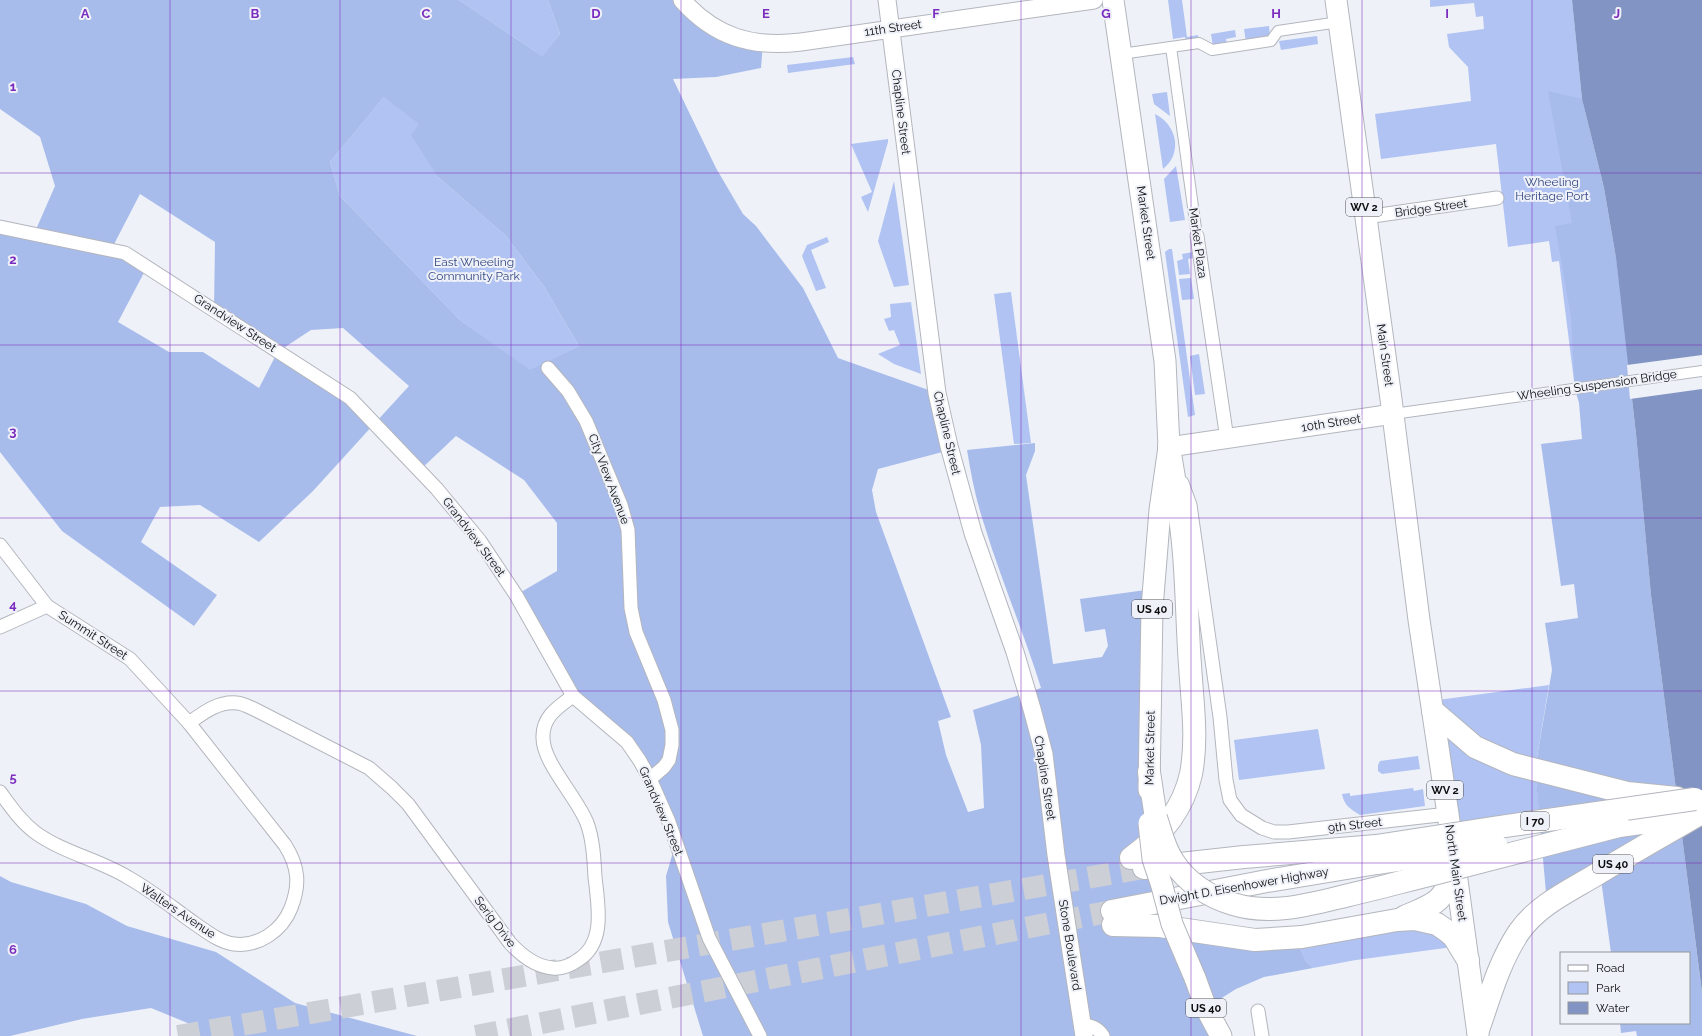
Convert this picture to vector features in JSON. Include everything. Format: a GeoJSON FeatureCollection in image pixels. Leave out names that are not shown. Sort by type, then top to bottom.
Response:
{"type":"FeatureCollection","features":[{"type":"Feature","properties":{"kind":"highway","name":"Dwight D. Eisenhower Highway"},"geometry":{"type":"LineString","coordinates":[[1169,447],[1183,544],[1194,740],[1191,774],[1184,794],[1167,826],[1152,843],[1138,863],[1244,857],[1376,854]]}},
{"type":"Feature","properties":{"kind":"highway"},"geometry":{"type":"LineString","coordinates":[[1433,711],[1475,747],[1513,764],[1627,792],[1699,807]]}},
{"type":"Feature","properties":{"kind":"highway"},"geometry":{"type":"LineString","coordinates":[[1149,772],[1153,820],[1173,861],[1188,878],[1209,894],[1232,903],[1264,909],[1276,909],[1309,904],[1362,892],[1619,826]]}},
{"type":"Feature","properties":{"kind":"highway","name":"I 70"},"geometry":{"type":"LineString","coordinates":[[1376,854],[1619,826],[1699,807]]}},
{"type":"Feature","properties":{"kind":"highway","name":"I 70"},"geometry":{"type":"LineString","coordinates":[[1376,854],[1499,826],[1699,807]]}},
{"type":"Feature","properties":{"kind":"highway","name":"US 40"},"geometry":{"type":"LineString","coordinates":[[1478,1033],[1495,978],[1510,947],[1520,931],[1533,916],[1547,904],[1699,807]]}},
{"type":"Feature","properties":{"kind":"highway","name":"Dwight D. Eisenhower Highway"},"geometry":{"type":"LineString","coordinates":[[1376,854],[1112,918],[1255,940],[1302,937],[1397,920]]}},
{"type":"Feature","properties":{"kind":"highway"},"geometry":{"type":"LineString","coordinates":[[1397,920],[1424,910],[1436,902],[1444,894],[1456,870]]}},
{"type":"Feature","properties":{"kind":"highway"},"geometry":{"type":"LineString","coordinates":[[1397,920],[1415,919],[1437,924],[1454,937],[1468,960]]}},
{"type":"Feature","properties":{"kind":"main road","name":"Market Street"},"geometry":{"type":"LineString","coordinates":[[1113,0],[1165,361],[1169,447],[1160,510],[1152,608],[1149,772]]}},
{"type":"Feature","properties":{"kind":"main road","name":"Main Street"},"geometry":{"type":"LineString","coordinates":[[1336,0],[1393,414],[1419,620],[1433,711]]}},
{"type":"Feature","properties":{"kind":"main road","name":"10th Street"},"geometry":{"type":"LineString","coordinates":[[1169,447],[1393,414]]}},
{"type":"Feature","properties":{"kind":"main road","name":"North Main Street"},"geometry":{"type":"LineString","coordinates":[[1433,711],[1478,1033]]}},
{"type":"Feature","properties":{"kind":"main road","name":"US 40"},"geometry":{"type":"LineString","coordinates":[[1153,820],[1153,859],[1172,924],[1206,1008],[1221,1036]]}},
{"type":"Feature","properties":{"kind":"street","name":"11th Street"},"geometry":{"type":"LineString","coordinates":[[682,0],[692,11],[720,31],[745,41],[788,44],[1094,0]]}},
{"type":"Feature","properties":{"kind":"street","name":"Chapline Street"},"geometry":{"type":"LineString","coordinates":[[886,0],[891,28],[937,393],[949,446],[973,533],[1015,652],[1044,754],[1056,854]]}},
{"type":"Feature","properties":{"kind":"street"},"geometry":{"type":"LineString","coordinates":[[1121,54],[1199,43],[1212,50],[1271,42],[1278,31],[1339,22]]}},
{"type":"Feature","properties":{"kind":"street","name":"Market Plaza"},"geometry":{"type":"LineString","coordinates":[[1171,47],[1227,439]]}},
{"type":"Feature","properties":{"kind":"street","name":"Bridge Street"},"geometry":{"type":"LineString","coordinates":[[1366,217],[1497,198]]}},
{"type":"Feature","properties":{"kind":"street","name":"Grandview Street"},"geometry":{"type":"LineString","coordinates":[[0,227],[125,253],[350,398],[437,489],[480,541],[516,594],[573,696],[627,742],[650,779],[669,822],[709,938],[760,1036]]}},
{"type":"Feature","properties":{"kind":"street","name":"City View Avenue"},"geometry":{"type":"LineString","coordinates":[[548,368],[568,391],[586,421],[620,505],[628,530],[631,608],[636,632],[664,700],[672,730],[672,745],[669,760],[664,768],[650,779]]}},
{"type":"Feature","properties":{"kind":"street","name":"Wheeling Suspension Bridge"},"geometry":{"type":"LineString","coordinates":[[1493,400],[1702,371]]}},
{"type":"Feature","properties":{"kind":"street","name":"10th Street"},"geometry":{"type":"LineString","coordinates":[[1393,414],[1493,400]]}},
{"type":"Feature","properties":{"kind":"street","name":"Market Street"},"geometry":{"type":"LineString","coordinates":[[1169,447],[1190,505],[1220,717],[1226,780],[1230,800],[1241,815],[1262,828]]}},
{"type":"Feature","properties":{"kind":"street","name":"Summit Street"},"geometry":{"type":"LineString","coordinates":[[0,545],[47,606],[130,659],[189,723]]}},
{"type":"Feature","properties":{"kind":"street"},"geometry":{"type":"LineString","coordinates":[[0,627],[47,606]]}},
{"type":"Feature","properties":{"kind":"street","name":"Serig Drive"},"geometry":{"type":"LineString","coordinates":[[189,723],[210,708],[224,703],[237,703],[254,709],[369,768],[408,804],[510,943],[520,954],[535,963],[553,968],[570,966],[586,955],[594,942],[599,920],[593,852],[588,825],[580,808],[545,754],[543,737],[546,721],[555,710],[573,696]]}},
{"type":"Feature","properties":{"kind":"street","name":"Walters Avenue"},"geometry":{"type":"LineString","coordinates":[[0,792],[19,818],[37,833],[61,847],[129,878],[216,938],[232,944],[249,944],[265,938],[278,929],[289,915],[296,894],[297,870],[292,855],[285,845],[189,723]]}},
{"type":"Feature","properties":{"kind":"street","name":"9th Street"},"geometry":{"type":"LineString","coordinates":[[1262,828],[1274,832],[1288,832],[1448,814]]}},
{"type":"Feature","properties":{"kind":"street","name":"Stone Boulevard"},"geometry":{"type":"LineString","coordinates":[[1056,854],[1083,1030]]}},
{"type":"Feature","properties":{"kind":"street"},"geometry":{"type":"LineString","coordinates":[[1258,1011],[1262,1036]]}},
{"type":"Feature","properties":{"kind":"street"},"geometry":{"type":"LineString","coordinates":[[1083,1030],[1092,1026],[1104,1036]]}},
{"type":"Feature","properties":{"kind":"green space"},"geometry":{"type":"Polygon","coordinates":[[[459,0],[548,0],[560,34],[542,58],[535,51],[459,0]]]}},
{"type":"Feature","properties":{"kind":"green space"},"geometry":{"type":"Polygon","coordinates":[[[1168,0],[1182,0],[1187,37],[1198,35],[1199,41],[1186,43],[1185,37],[1173,39],[1168,0]]]}},
{"type":"Feature","properties":{"kind":"green space","name":"Wheeling Heritage Port"},"geometry":{"type":"Polygon","coordinates":[[[1430,0],[1572,0],[1582,99],[1616,258],[1631,381],[1575,389],[1559,261],[1552,262],[1549,241],[1508,247],[1496,144],[1381,159],[1375,114],[1471,101],[1468,67],[1449,47],[1447,34],[1484,29],[1483,16],[1476,17],[1474,3],[1430,7],[1430,0]]]}},
{"type":"Feature","properties":{"kind":"green space"},"geometry":{"type":"Polygon","coordinates":[[[1269,26],[1270,36],[1255,38],[1246,42],[1244,29],[1269,26]]]}},
{"type":"Feature","properties":{"kind":"green space"},"geometry":{"type":"Polygon","coordinates":[[[1235,30],[1236,37],[1226,39],[1227,45],[1213,47],[1211,34],[1235,30]]]}},
{"type":"Feature","properties":{"kind":"green space"},"geometry":{"type":"Polygon","coordinates":[[[1317,36],[1318,44],[1281,50],[1279,41],[1317,36]]]}},
{"type":"Feature","properties":{"kind":"green space"},"geometry":{"type":"Polygon","coordinates":[[[853,57],[855,64],[788,73],[787,65],[853,57]]]}},
{"type":"Feature","properties":{"kind":"green space","name":"East Wheeling Community Park"},"geometry":{"type":"Polygon","coordinates":[[[407,69],[438,177],[506,236],[545,288],[579,346],[530,371],[460,320],[340,196],[330,162],[407,69]]]}},
{"type":"Feature","properties":{"kind":"green space"},"geometry":{"type":"Polygon","coordinates":[[[1167,92],[1170,116],[1154,104],[1152,94],[1167,92]]]}},
{"type":"Feature","properties":{"kind":"green space"},"geometry":{"type":"Polygon","coordinates":[[[1155,114],[1168,125],[1175,140],[1173,155],[1163,169],[1155,114]]]}},
{"type":"Feature","properties":{"kind":"green space"},"geometry":{"type":"Polygon","coordinates":[[[888,139],[868,212],[861,197],[872,192],[851,144],[888,139]]]}},
{"type":"Feature","properties":{"kind":"green space"},"geometry":{"type":"Polygon","coordinates":[[[1176,166],[1185,220],[1170,222],[1164,179],[1176,166]]]}},
{"type":"Feature","properties":{"kind":"green space"},"geometry":{"type":"Polygon","coordinates":[[[894,181],[909,285],[894,287],[878,241],[894,181]]]}},
{"type":"Feature","properties":{"kind":"green space"},"geometry":{"type":"Polygon","coordinates":[[[827,237],[829,242],[811,250],[826,288],[816,291],[802,256],[807,245],[827,237]]]}},
{"type":"Feature","properties":{"kind":"green space"},"geometry":{"type":"Polygon","coordinates":[[[1172,249],[1195,415],[1188,417],[1165,252],[1172,249]]]}},
{"type":"Feature","properties":{"kind":"green space"},"geometry":{"type":"Polygon","coordinates":[[[1193,252],[1194,258],[1188,259],[1190,274],[1179,275],[1177,261],[1183,259],[1182,254],[1193,252]]]}},
{"type":"Feature","properties":{"kind":"green space"},"geometry":{"type":"Polygon","coordinates":[[[1191,278],[1194,299],[1182,300],[1179,279],[1191,278]]]}},
{"type":"Feature","properties":{"kind":"green space"},"geometry":{"type":"Polygon","coordinates":[[[1011,292],[1031,443],[1014,444],[994,294],[1011,292]]]}},
{"type":"Feature","properties":{"kind":"green space"},"geometry":{"type":"Polygon","coordinates":[[[911,302],[921,374],[894,364],[878,354],[900,345],[894,330],[889,331],[884,319],[891,317],[890,304],[911,302]]]}},
{"type":"Feature","properties":{"kind":"green space"},"geometry":{"type":"Polygon","coordinates":[[[1199,354],[1205,394],[1195,395],[1190,356],[1199,354]]]}},
{"type":"Feature","properties":{"kind":"green space"},"geometry":{"type":"Polygon","coordinates":[[[1549,685],[1535,769],[1540,821],[1450,833],[1431,701],[1549,685]]]}},
{"type":"Feature","properties":{"kind":"green space"},"geometry":{"type":"Polygon","coordinates":[[[1318,729],[1325,769],[1239,780],[1234,740],[1318,729]]]}},
{"type":"Feature","properties":{"kind":"green space"},"geometry":{"type":"Polygon","coordinates":[[[1418,756],[1420,769],[1382,774],[1378,771],[1380,761],[1418,756]]]}},
{"type":"Feature","properties":{"kind":"green space"},"geometry":{"type":"Polygon","coordinates":[[[1413,788],[1414,791],[1423,789],[1425,806],[1360,815],[1348,806],[1344,801],[1342,794],[1350,793],[1350,796],[1413,788]]]}},
{"type":"Feature","properties":{"kind":"green space"},"geometry":{"type":"Polygon","coordinates":[[[1415,919],[1460,946],[1356,960],[1313,968],[1306,961],[1295,937],[1415,919]]]}},
{"type":"Feature","properties":{"kind":"shaded area"},"geometry":{"type":"Polygon","coordinates":[[[0,0],[459,0],[542,57],[560,34],[548,0],[682,0],[692,11],[763,43],[761,68],[716,77],[673,79],[716,168],[743,214],[756,226],[803,288],[838,358],[937,393],[950,450],[878,469],[872,490],[876,512],[951,717],[938,721],[946,755],[968,812],[984,808],[981,745],[973,710],[1041,688],[981,515],[967,450],[1035,443],[1035,451],[1026,475],[1053,664],[1102,657],[1108,646],[1105,629],[1085,632],[1080,599],[1153,589],[1149,772],[1172,924],[1295,937],[1306,961],[1313,968],[1264,977],[1236,989],[1206,1008],[1221,1036],[703,1036],[668,922],[666,876],[676,842],[640,761],[573,696],[516,595],[557,571],[557,523],[524,480],[456,436],[420,470],[374,424],[313,491],[259,542],[200,505],[160,507],[141,542],[217,595],[194,626],[62,531],[0,452],[0,227],[34,234],[55,186],[40,137],[0,109],[0,0]],[[384,97],[330,162],[340,196],[460,320],[530,370],[579,346],[545,288],[506,236],[438,177],[411,135],[419,124],[384,97]],[[140,194],[111,250],[147,267],[118,322],[169,352],[203,352],[259,388],[278,351],[214,310],[215,242],[140,194]],[[343,328],[311,330],[279,351],[375,423],[409,386],[343,328]]]}},
{"type":"Feature","properties":{"kind":"shaded area"},"geometry":{"type":"Polygon","coordinates":[[[1548,91],[1582,99],[1604,188],[1616,258],[1636,434],[1651,595],[1702,992],[1702,1036],[1637,1036],[1636,1031],[1621,1033],[1620,1024],[1690,1024],[1690,952],[1611,952],[1600,872],[1547,904],[1535,769],[1552,670],[1545,623],[1578,618],[1574,584],[1561,586],[1541,444],[1582,439],[1579,403],[1575,389],[1571,317],[1555,226],[1572,223],[1548,91]]]}},
{"type":"Feature","properties":{"kind":"shaded area"},"geometry":{"type":"Polygon","coordinates":[[[0,876],[11,882],[86,904],[127,926],[216,952],[295,1003],[417,1036],[200,1036],[195,1026],[151,1008],[82,1019],[10,1036],[0,1036],[0,876]]]}},
{"type":"Feature","properties":{"kind":"water"},"geometry":{"type":"Polygon","coordinates":[[[1572,0],[1702,0],[1702,992],[1651,595],[1636,434],[1616,258],[1604,188],[1582,99],[1572,0]]]}},
{"type":"Feature","properties":{"kind":"pier"},"geometry":{"type":"Polygon","coordinates":[[[1702,355],[1702,389],[1630,399],[1627,365],[1702,355]]]}},
{"type":"Feature","properties":{"kind":"tunnel"},"geometry":{"type":"LineString","coordinates":[[178,1036],[1144,868]]}},
{"type":"Feature","properties":{"kind":"tunnel"},"geometry":{"type":"LineString","coordinates":[[476,1036],[1112,911]]}}]}
